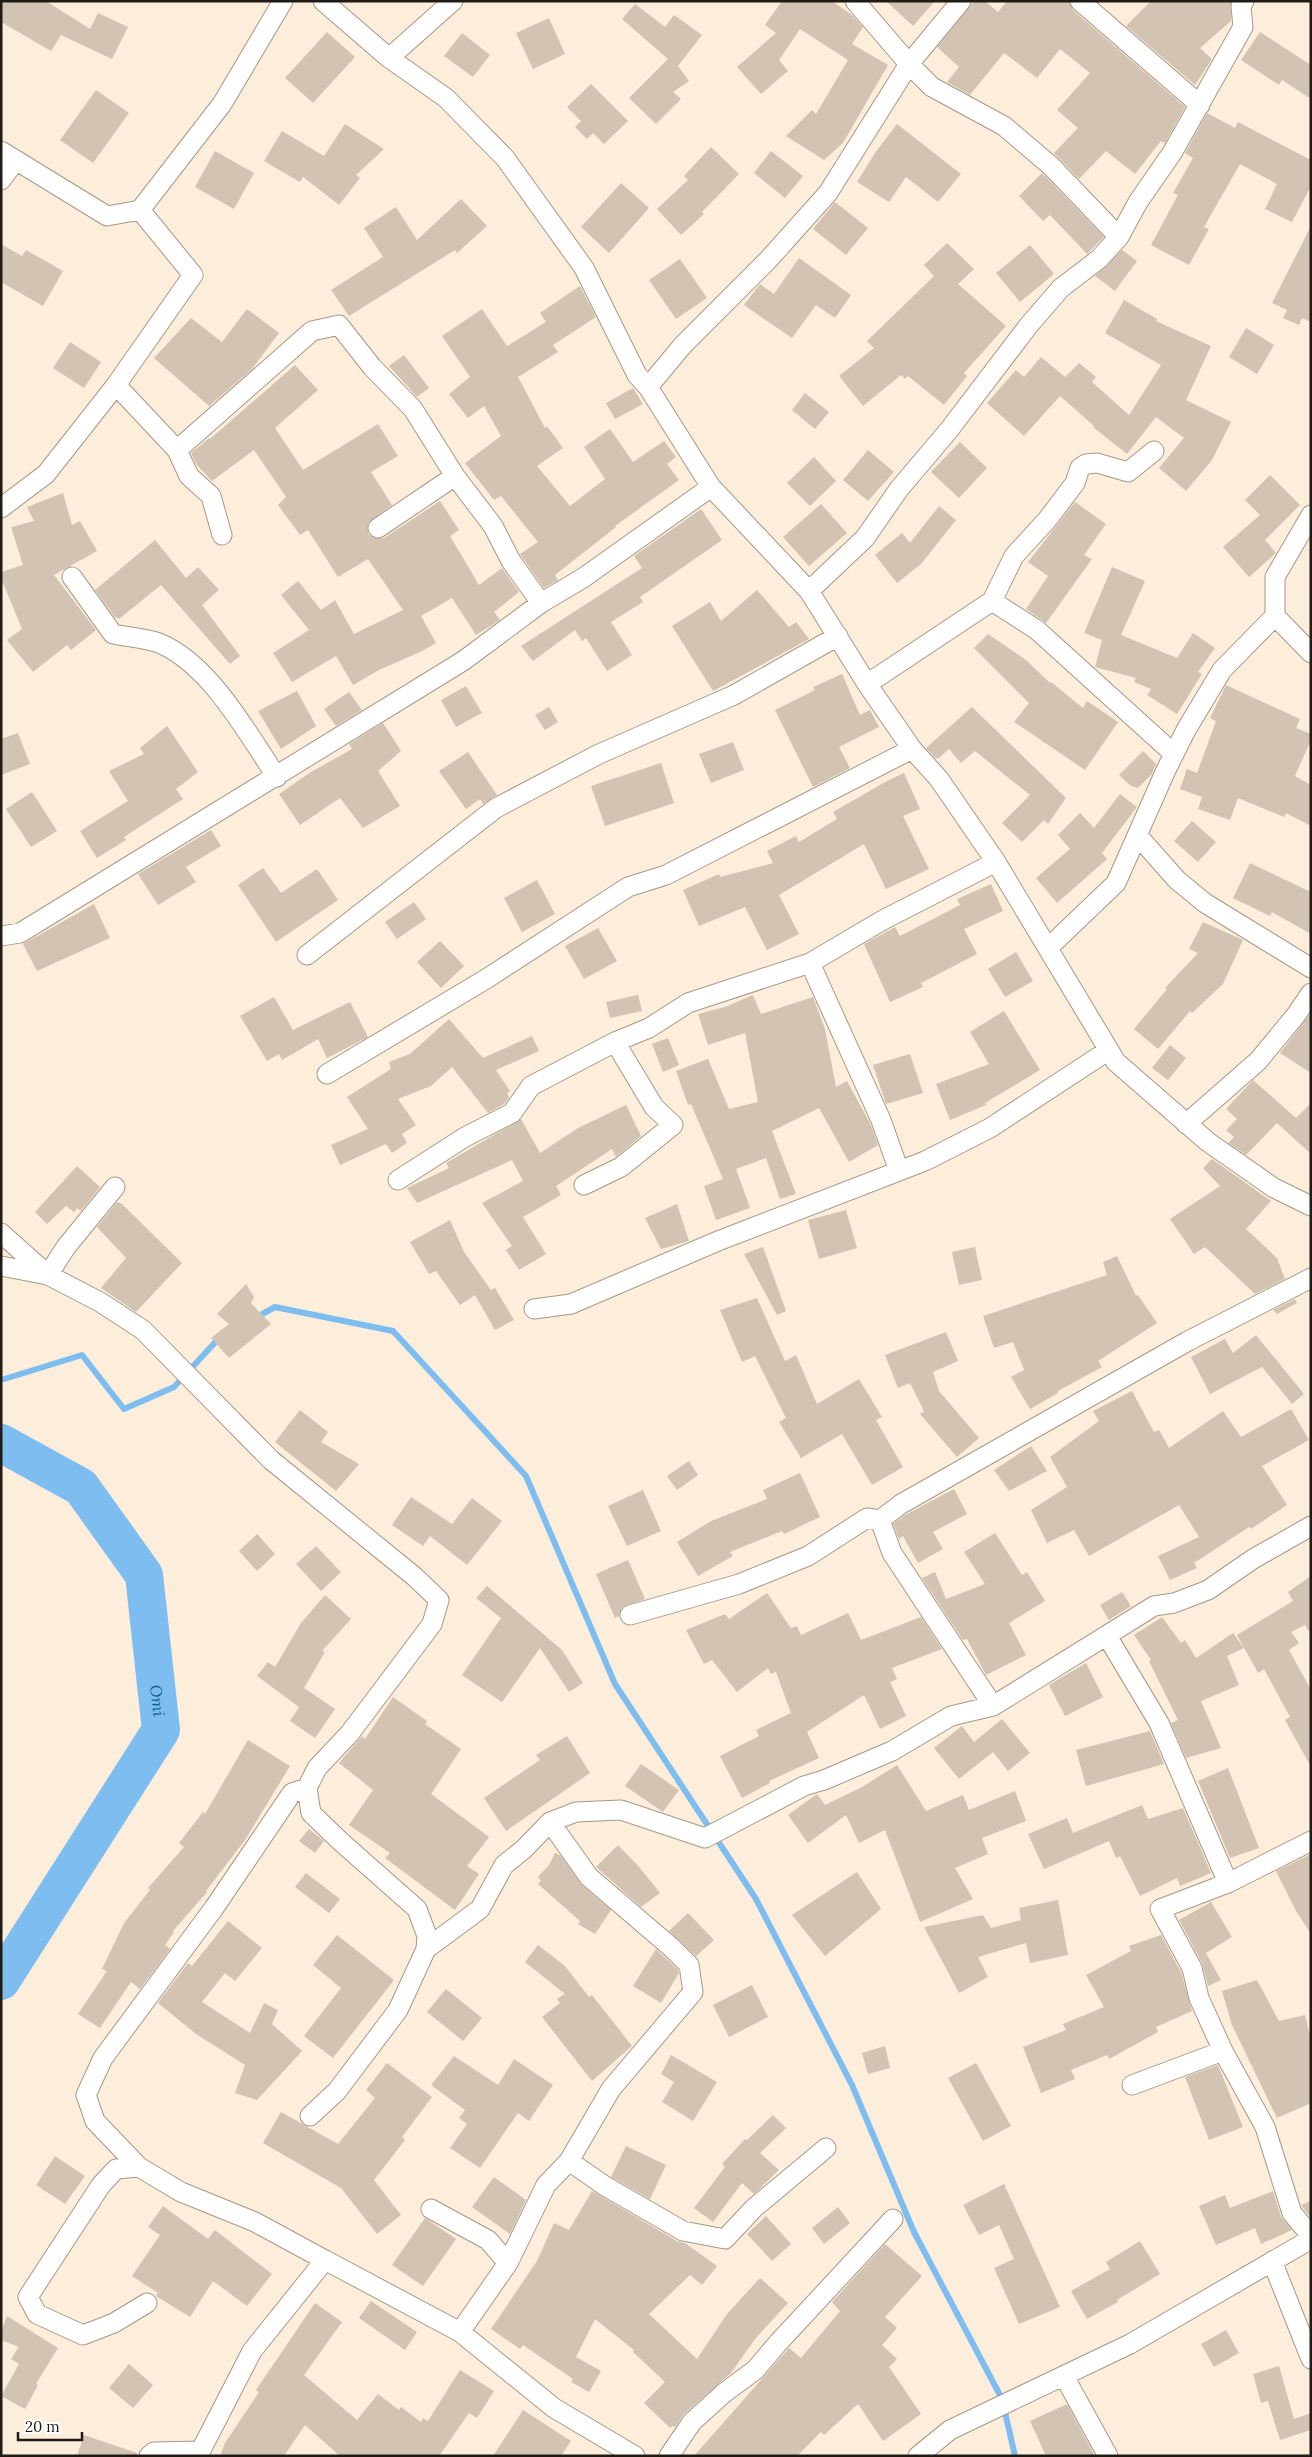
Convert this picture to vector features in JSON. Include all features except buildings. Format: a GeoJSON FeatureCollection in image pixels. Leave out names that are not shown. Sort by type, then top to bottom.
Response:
{"type":"FeatureCollection","features":[{"type":"Feature","properties":{"kind":"street"},"geometry":{"type":"LineString","coordinates":[[1,180],[8,156],[107,216],[140,210],[222,104],[282,1]]}},
{"type":"Feature","properties":{"kind":"street"},"geometry":{"type":"LineString","coordinates":[[323,1],[389,58],[446,98],[505,158],[584,268],[636,375],[648,387],[712,487],[809,591],[867,684],[912,749],[939,779],[996,862],[1116,1062],[1186,1124],[1274,1188],[1311,1206]]}},
{"type":"Feature","properties":{"kind":"street"},"geometry":{"type":"LineString","coordinates":[[389,58],[453,1]]}},
{"type":"Feature","properties":{"kind":"street"},"geometry":{"type":"LineString","coordinates":[[855,1],[909,64],[932,87],[1004,126],[1051,166],[1119,237]]}},
{"type":"Feature","properties":{"kind":"street"},"geometry":{"type":"LineString","coordinates":[[648,387],[683,345],[769,259],[828,193],[909,64],[961,1]]}},
{"type":"Feature","properties":{"kind":"street"},"geometry":{"type":"LineString","coordinates":[[1080,1],[1200,105]]}},
{"type":"Feature","properties":{"kind":"street"},"geometry":{"type":"LineString","coordinates":[[809,591],[865,538],[899,489],[949,430],[1029,325],[1061,288],[1099,259],[1119,237],[1138,202],[1172,153],[1243,27],[1240,6],[1244,1]]}},
{"type":"Feature","properties":{"kind":"street"},"geometry":{"type":"LineString","coordinates":[[1,508],[46,474],[116,385],[193,276],[140,210]]}},
{"type":"Feature","properties":{"kind":"street"},"geometry":{"type":"LineString","coordinates":[[177,450],[312,330],[339,325],[372,367],[413,409],[454,476],[493,526],[511,561],[541,603]]}},
{"type":"Feature","properties":{"kind":"street"},"geometry":{"type":"LineString","coordinates":[[116,385],[177,450],[189,476],[211,496],[222,535]]}},
{"type":"Feature","properties":{"kind":"street"},"geometry":{"type":"LineString","coordinates":[[867,684],[992,601],[1014,556],[1047,520],[1075,483],[1080,468],[1086,464],[1097,463],[1128,472],[1154,451]]}},
{"type":"Feature","properties":{"kind":"street"},"geometry":{"type":"LineString","coordinates":[[378,528],[454,476]]}},
{"type":"Feature","properties":{"kind":"street"},"geometry":{"type":"LineString","coordinates":[[1,936],[20,933],[277,777],[462,661],[541,603],[584,578],[712,487]]}},
{"type":"Feature","properties":{"kind":"street"},"geometry":{"type":"LineString","coordinates":[[1311,516],[1275,578],[1275,616],[1311,653]]}},
{"type":"Feature","properties":{"kind":"street"},"geometry":{"type":"LineString","coordinates":[[72,577],[113,634],[158,643],[182,658],[218,688],[277,777]]}},
{"type":"Feature","properties":{"kind":"street"},"geometry":{"type":"LineString","coordinates":[[992,601],[1037,630],[1174,754]]}},
{"type":"Feature","properties":{"kind":"street"},"geometry":{"type":"LineString","coordinates":[[1048,948],[1116,883],[1174,754],[1222,670],[1275,616]]}},
{"type":"Feature","properties":{"kind":"street"},"geometry":{"type":"LineString","coordinates":[[307,955],[496,808],[599,754],[734,695],[838,636]]}},
{"type":"Feature","properties":{"kind":"street"},"geometry":{"type":"LineString","coordinates":[[327,1074],[486,979],[628,887],[666,875],[912,749]]}},
{"type":"Feature","properties":{"kind":"street"},"geometry":{"type":"LineString","coordinates":[[1138,836],[1177,880],[1205,903],[1311,968]]}},
{"type":"Feature","properties":{"kind":"street"},"geometry":{"type":"LineString","coordinates":[[398,1180],[465,1137],[512,1113],[531,1086],[615,1042],[649,1028],[688,1003],[810,963],[883,920],[996,862]]}},
{"type":"Feature","properties":{"kind":"street"},"geometry":{"type":"LineString","coordinates":[[810,963],[881,1120],[899,1171]]}},
{"type":"Feature","properties":{"kind":"street"},"geometry":{"type":"LineString","coordinates":[[1186,1124],[1258,1061],[1296,1015],[1311,993]]}},
{"type":"Feature","properties":{"kind":"street"},"geometry":{"type":"LineString","coordinates":[[584,1185],[620,1167],[673,1125],[654,1107],[615,1042]]}},
{"type":"Feature","properties":{"kind":"street"},"geometry":{"type":"LineString","coordinates":[[534,1310],[571,1304],[718,1241],[925,1161],[990,1128],[1109,1050]]}},
{"type":"Feature","properties":{"kind":"street"},"geometry":{"type":"LineString","coordinates":[[48,1275],[66,1247],[115,1188]]}},
{"type":"Feature","properties":{"kind":"street"},"geometry":{"type":"LineString","coordinates":[[1,1233],[48,1275],[100,1302],[143,1330],[271,1460],[415,1576],[439,1600],[432,1624],[350,1733],[317,1768],[103,2058],[86,2095],[95,2121],[139,2167],[181,2192],[255,2222],[460,2332],[554,2408],[635,2456]]}},
{"type":"Feature","properties":{"kind":"street"},"geometry":{"type":"LineString","coordinates":[[1,1266],[48,1275]]}},
{"type":"Feature","properties":{"kind":"street"},"geometry":{"type":"LineString","coordinates":[[630,1615],[739,1584],[808,1556],[867,1518],[880,1520],[901,1504],[1188,1341],[1311,1278]]}},
{"type":"Feature","properties":{"kind":"street"},"geometry":{"type":"LineString","coordinates":[[880,1520],[892,1553],[993,1706]]}},
{"type":"Feature","properties":{"kind":"street"},"geometry":{"type":"LineString","coordinates":[[426,1949],[480,1909],[504,1865],[524,1849],[550,1822],[576,1812],[620,1810],[705,1838],[804,1786],[824,1780],[892,1751],[951,1716],[993,1706],[1154,1606],[1174,1603],[1208,1590],[1254,1558],[1311,1526]]}},
{"type":"Feature","properties":{"kind":"street"},"geometry":{"type":"LineString","coordinates":[[1107,1636],[1158,1723],[1228,1883]]}},
{"type":"Feature","properties":{"kind":"street"},"geometry":{"type":"LineString","coordinates":[[300,1791],[311,1812],[340,1841],[417,1909],[427,1936],[426,1949],[398,2010],[337,2091],[310,2116]]}},
{"type":"Feature","properties":{"kind":"street"},"geometry":{"type":"LineString","coordinates":[[460,2332],[508,2263],[546,2185],[569,2160],[611,2089],[693,1992],[689,1966],[672,1948],[590,1877],[550,1822]]}},
{"type":"Feature","properties":{"kind":"street"},"geometry":{"type":"LineString","coordinates":[[918,2456],[950,2430],[1012,2398],[1064,2376],[1130,2344],[1311,2237],[1292,2213],[1265,2127],[1223,2051],[1199,1998],[1192,1968],[1160,1909],[1228,1883],[1311,1841]]}},
{"type":"Feature","properties":{"kind":"street"},"geometry":{"type":"LineString","coordinates":[[1132,2085],[1223,2051]]}},
{"type":"Feature","properties":{"kind":"street"},"geometry":{"type":"LineString","coordinates":[[569,2160],[605,2186],[683,2231],[725,2238],[754,2208],[826,2148]]}},
{"type":"Feature","properties":{"kind":"street"},"geometry":{"type":"LineString","coordinates":[[139,2167],[116,2169],[100,2185],[28,2296],[37,2314],[83,2334],[114,2323],[147,2303]]}},
{"type":"Feature","properties":{"kind":"street"},"geometry":{"type":"LineString","coordinates":[[431,2209],[488,2240],[508,2263]]}},
{"type":"Feature","properties":{"kind":"street"},"geometry":{"type":"LineString","coordinates":[[669,2456],[692,2422],[724,2393],[755,2370],[893,2219]]}},
{"type":"Feature","properties":{"kind":"street"},"geometry":{"type":"LineString","coordinates":[[149,2456],[154,2452],[198,2454],[215,2426],[252,2351],[325,2260]]}},
{"type":"Feature","properties":{"kind":"street"},"geometry":{"type":"LineString","coordinates":[[1272,2261],[1311,2359]]}},
{"type":"Feature","properties":{"kind":"street"},"geometry":{"type":"LineString","coordinates":[[1064,2376],[1108,2456]]}},
{"type":"Feature","properties":{"kind":"waterway"},"geometry":{"type":"LineString","coordinates":[[255,1318],[275,1307],[393,1331],[526,1476],[615,1684],[756,1899],[852,2085],[914,2232],[1002,2399],[1015,2456]]}},
{"type":"Feature","properties":{"kind":"waterway"},"geometry":{"type":"LineString","coordinates":[[1,1380],[82,1355],[124,1409],[174,1387],[220,1337]]}},
{"type":"Feature","properties":{"kind":"waterway","name":"Omi"},"geometry":{"type":"LineString","coordinates":[[1,1443],[81,1487],[144,1575],[161,1730],[1,1981]]}}]}
